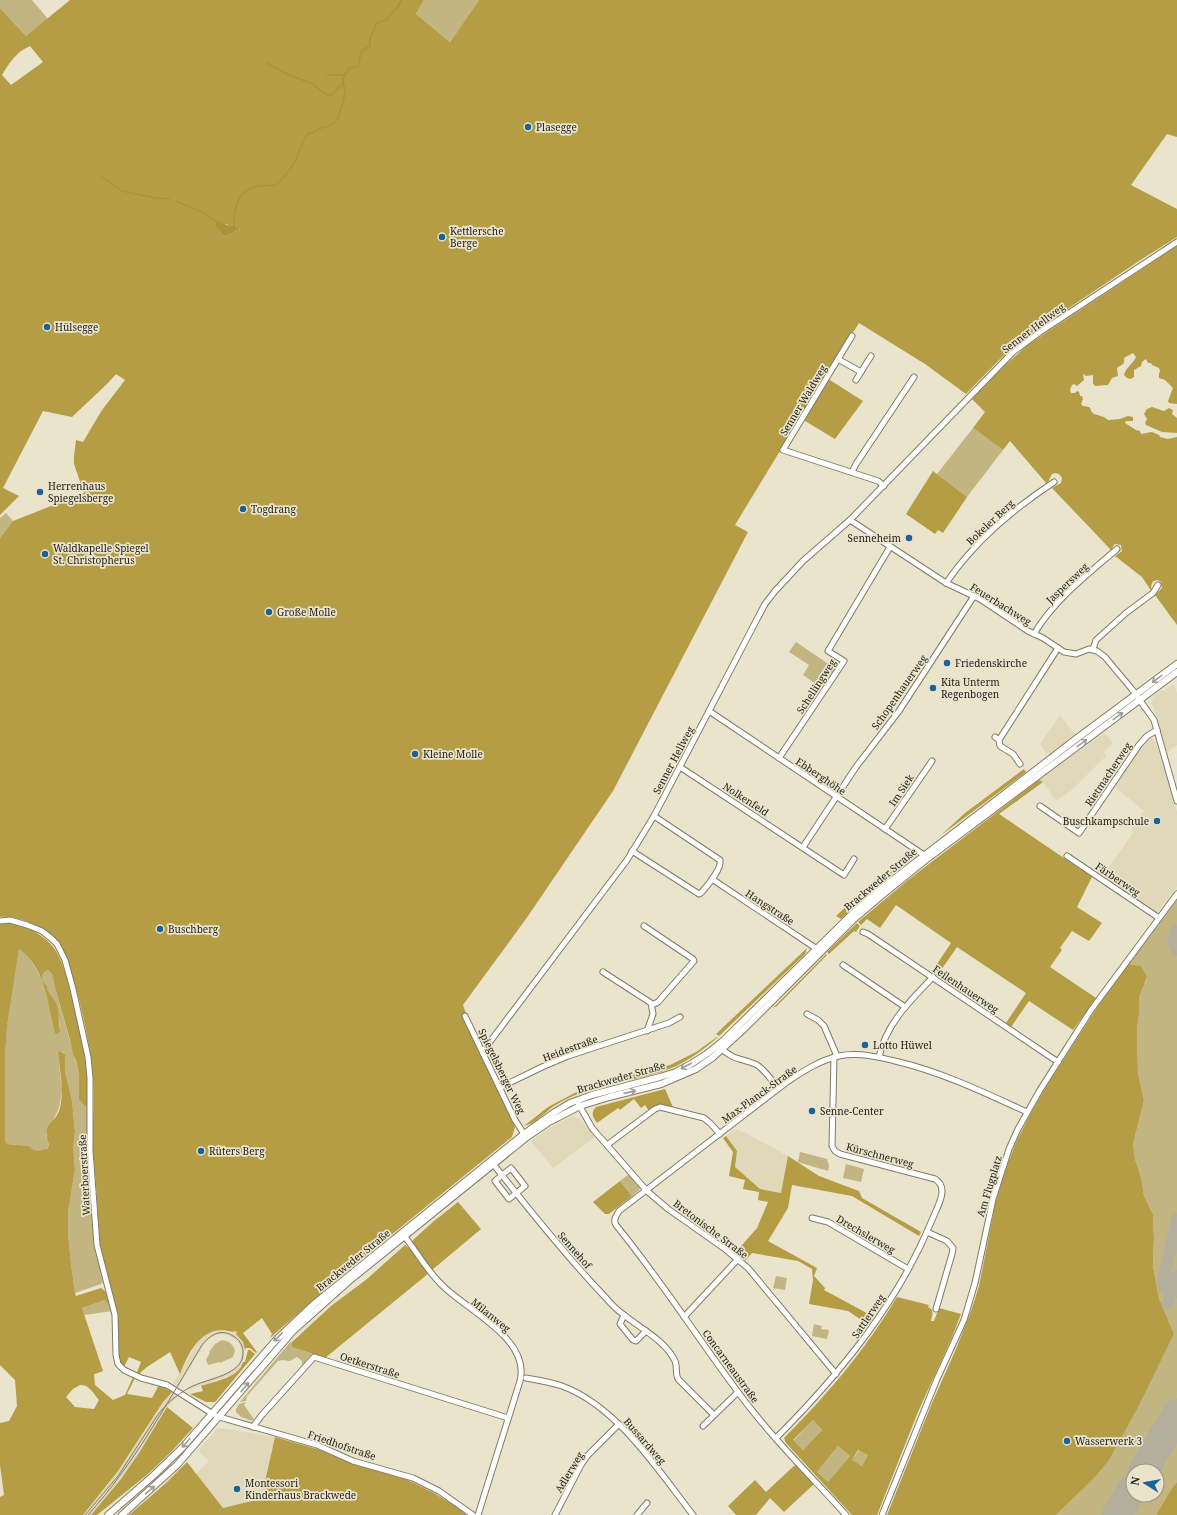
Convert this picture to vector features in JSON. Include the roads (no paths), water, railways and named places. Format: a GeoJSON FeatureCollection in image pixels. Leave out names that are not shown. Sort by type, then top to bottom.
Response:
{"type":"FeatureCollection","features":[{"type":"Feature","properties":{"kind":"main road","name":"Brackweder Straße"},"geometry":{"type":"LineString","coordinates":[[122,1515],[177,1465],[303,1321],[349,1281],[527,1137],[549,1122],[580,1106],[661,1084],[681,1077],[696,1069],[721,1047],[849,924],[881,896],[928,858],[1138,697],[1177,664]]}},
{"type":"Feature","properties":{"kind":"main road","name":"Brackweder Straße"},"geometry":{"type":"LineString","coordinates":[[108,1515],[162,1468],[212,1414],[276,1340],[309,1309],[524,1134],[555,1112],[577,1100],[676,1072],[721,1047],[817,949],[877,892],[1138,697],[1177,672]]}},
{"type":"Feature","properties":{"kind":"street","name":"Senner Hellweg"},"geometry":{"type":"LineString","coordinates":[[483,1051],[611,882],[632,851],[654,816],[765,604],[803,561],[850,520],[1013,352],[1040,332],[1177,242]]}},
{"type":"Feature","properties":{"kind":"street","name":"Senner Waldweg"},"geometry":{"type":"LineString","coordinates":[[852,336],[783,450],[852,472]]}},
{"type":"Feature","properties":{"kind":"street"},"geometry":{"type":"LineString","coordinates":[[856,380],[871,356]]}},
{"type":"Feature","properties":{"kind":"street","name":"Senner Waldweg"},"geometry":{"type":"LineString","coordinates":[[838,359],[861,372]]}},
{"type":"Feature","properties":{"kind":"street"},"geometry":{"type":"LineString","coordinates":[[884,486],[878,481],[852,472],[914,377]]}},
{"type":"Feature","properties":{"kind":"street","name":"Bokeler Berg"},"geometry":{"type":"LineString","coordinates":[[946,583],[965,558],[994,527],[1054,482]]}},
{"type":"Feature","properties":{"kind":"street","name":"Feuerbachweg"},"geometry":{"type":"LineString","coordinates":[[850,520],[946,583],[974,596],[1064,652],[1073,654],[1086,649],[1093,649]]}},
{"type":"Feature","properties":{"kind":"street","name":"Schellingweg"},"geometry":{"type":"LineString","coordinates":[[780,758],[844,662],[828,651],[890,547]]}},
{"type":"Feature","properties":{"kind":"street","name":"Jaspersweg"},"geometry":{"type":"LineString","coordinates":[[1034,634],[1045,617],[1060,600],[1117,549]]}},
{"type":"Feature","properties":{"kind":"street"},"geometry":{"type":"LineString","coordinates":[[1158,584],[1153,593],[1126,613],[1096,640],[1093,649],[1109,660],[1150,713],[1157,730],[1177,801]]}},
{"type":"Feature","properties":{"kind":"street","name":"Schopenhauerweg"},"geometry":{"type":"LineString","coordinates":[[836,797],[856,767],[899,711],[974,596]]}},
{"type":"Feature","properties":{"kind":"street"},"geometry":{"type":"LineString","coordinates":[[1020,764],[1013,754],[1000,746],[997,738],[1058,648]]}},
{"type":"Feature","properties":{"kind":"street","name":"Ebberghöhe"},"geometry":{"type":"LineString","coordinates":[[709,711],[924,856]]}},
{"type":"Feature","properties":{"kind":"street","name":"Rietmacherweg"},"geometry":{"type":"LineString","coordinates":[[1040,806],[1079,833],[1139,745],[1147,736],[1157,730]]}},
{"type":"Feature","properties":{"kind":"street","name":"Im Siek"},"geometry":{"type":"LineString","coordinates":[[885,829],[932,761]]}},
{"type":"Feature","properties":{"kind":"street","name":"Nolkenfeld"},"geometry":{"type":"LineString","coordinates":[[680,767],[844,875],[854,859]]}},
{"type":"Feature","properties":{"kind":"street"},"geometry":{"type":"LineString","coordinates":[[803,847],[836,797]]}},
{"type":"Feature","properties":{"kind":"street"},"geometry":{"type":"LineString","coordinates":[[632,851],[699,894],[712,879],[720,865],[720,860],[654,816]]}},
{"type":"Feature","properties":{"kind":"street","name":"Färberweg"},"geometry":{"type":"LineString","coordinates":[[1067,856],[1158,918]]}},
{"type":"Feature","properties":{"kind":"street","name":"Hangstraße"},"geometry":{"type":"LineString","coordinates":[[712,879],[817,949]]}},
{"type":"Feature","properties":{"kind":"street","name":"Am Flugplatz"},"geometry":{"type":"LineString","coordinates":[[882,1515],[935,1385],[964,1320],[975,1283],[988,1216],[1009,1149],[1027,1112],[1091,1010],[1177,894]]}},
{"type":"Feature","properties":{"kind":"street","name":"Waterboerstraße"},"geometry":{"type":"LineString","coordinates":[[0,921],[10,920],[27,925],[42,932],[52,939],[57,944],[64,960],[73,989],[88,1057],[90,1078],[90,1151],[94,1183],[96,1231],[99,1255],[115,1315],[117,1360],[124,1370],[141,1378],[170,1387],[212,1414],[220,1417]]}},
{"type":"Feature","properties":{"kind":"street"},"geometry":{"type":"LineString","coordinates":[[644,926],[694,961],[658,1002],[652,1005]]}},
{"type":"Feature","properties":{"kind":"street","name":"Feilenhauerweg"},"geometry":{"type":"LineString","coordinates":[[863,932],[933,977],[1058,1062]]}},
{"type":"Feature","properties":{"kind":"street"},"geometry":{"type":"LineString","coordinates":[[843,965],[905,1007]]}},
{"type":"Feature","properties":{"kind":"street"},"geometry":{"type":"LineString","coordinates":[[603,972],[646,998],[652,1005],[652,1019],[647,1031]]}},
{"type":"Feature","properties":{"kind":"street"},"geometry":{"type":"LineString","coordinates":[[879,1057],[890,1028],[905,1007],[933,977]]}},
{"type":"Feature","properties":{"kind":"street"},"geometry":{"type":"LineString","coordinates":[[807,1014],[818,1020],[824,1026],[836,1057]]}},
{"type":"Feature","properties":{"kind":"street","name":"Spiegelsberger Weg"},"geometry":{"type":"LineString","coordinates":[[465,1016],[524,1134]]}},
{"type":"Feature","properties":{"kind":"street","name":"Heidestraße"},"geometry":{"type":"LineString","coordinates":[[501,1087],[568,1056],[669,1024],[680,1017]]}},
{"type":"Feature","properties":{"kind":"street"},"geometry":{"type":"LineString","coordinates":[[721,1047],[736,1059],[758,1066],[778,1088]]}},
{"type":"Feature","properties":{"kind":"street","name":"Max-Planck-Straße"},"geometry":{"type":"LineString","coordinates":[[615,1219],[619,1211],[647,1191],[778,1088],[810,1068],[836,1057],[854,1054],[879,1057],[917,1066],[937,1073],[1027,1112]]}},
{"type":"Feature","properties":{"kind":"street","name":"Kürschnerweg"},"geometry":{"type":"LineString","coordinates":[[836,1057],[832,1146],[835,1151],[840,1154],[931,1178],[938,1181],[940,1184]]}},
{"type":"Feature","properties":{"kind":"street","name":"Bretonische Straße"},"geometry":{"type":"LineString","coordinates":[[577,1100],[592,1128],[647,1191],[668,1209],[725,1249],[751,1271],[836,1374]]}},
{"type":"Feature","properties":{"kind":"street"},"geometry":{"type":"LineString","coordinates":[[607,1145],[655,1109],[660,1107],[704,1118],[720,1134]]}},
{"type":"Feature","properties":{"kind":"street","name":"Sennehof"},"geometry":{"type":"LineString","coordinates":[[494,1165],[543,1227],[606,1299],[658,1341],[673,1357],[676,1364],[678,1379],[714,1415]]}},
{"type":"Feature","properties":{"kind":"street"},"geometry":{"type":"LineString","coordinates":[[509,1169],[512,1169],[525,1185],[524,1188],[517,1193],[508,1199],[495,1182],[509,1169]]}},
{"type":"Feature","properties":{"kind":"street","name":"Sattlerweg"},"geometry":{"type":"LineString","coordinates":[[776,1438],[809,1405],[836,1374],[875,1323],[908,1268],[927,1232],[942,1194],[940,1184]]}},
{"type":"Feature","properties":{"kind":"street","name":"Drechslerweg"},"geometry":{"type":"LineString","coordinates":[[812,1218],[828,1222],[908,1268]]}},
{"type":"Feature","properties":{"kind":"street","name":"Concarneaustraße"},"geometry":{"type":"LineString","coordinates":[[615,1219],[616,1225],[635,1248],[738,1392],[776,1438],[846,1515]]}},
{"type":"Feature","properties":{"kind":"street"},"geometry":{"type":"LineString","coordinates":[[927,1232],[947,1240],[953,1248],[936,1309]]}},
{"type":"Feature","properties":{"kind":"street","name":"Milanweg"},"geometry":{"type":"LineString","coordinates":[[405,1237],[439,1283],[448,1292],[503,1334],[517,1352],[521,1367],[521,1378],[478,1515]]}},
{"type":"Feature","properties":{"kind":"street"},"geometry":{"type":"LineString","coordinates":[[684,1317],[738,1259]]}},
{"type":"Feature","properties":{"kind":"street"},"geometry":{"type":"LineString","coordinates":[[624,1315],[620,1324],[633,1340],[636,1341],[646,1331]]}},
{"type":"Feature","properties":{"kind":"street","name":"Oetkerstraße"},"geometry":{"type":"LineString","coordinates":[[253,1427],[314,1357],[508,1418]]}},
{"type":"Feature","properties":{"kind":"street","name":"Bussardweg"},"geometry":{"type":"LineString","coordinates":[[526,1378],[550,1383],[570,1390],[592,1403],[619,1424],[635,1441],[693,1515]]}},
{"type":"Feature","properties":{"kind":"street"},"geometry":{"type":"LineString","coordinates":[[703,1426],[738,1392]]}},
{"type":"Feature","properties":{"kind":"street","name":"Friedhofstraße"},"geometry":{"type":"LineString","coordinates":[[220,1417],[317,1445],[353,1461],[413,1478],[439,1491],[473,1515]]}},
{"type":"Feature","properties":{"kind":"street","name":"Adlerweg"},"geometry":{"type":"LineString","coordinates":[[555,1515],[587,1456],[619,1424]]}},
{"type":"Feature","properties":{"kind":"street"},"geometry":{"type":"LineString","coordinates":[[637,1515],[647,1503]]}},
{"type":"Feature","properties":{"kind":"waterway"},"geometry":{"type":"LineString","coordinates":[[234,221],[236,206],[241,196],[245,192],[257,186],[276,185],[293,165],[309,133],[313,133],[319,129],[332,125],[336,121],[345,94],[343,85],[344,76],[351,67],[358,66],[361,53],[370,46],[370,37],[375,26],[378,22],[387,20],[399,5],[401,0]]}},
{"type":"Feature","properties":{"kind":"waterway"},"geometry":{"type":"LineString","coordinates":[[266,63],[289,75],[313,84],[324,93],[331,96],[343,83]]}},
{"type":"Feature","properties":{"kind":"waterway"},"geometry":{"type":"LineString","coordinates":[[327,75],[344,75]]}},
{"type":"Feature","properties":{"kind":"waterway"},"geometry":{"type":"LineString","coordinates":[[101,176],[122,191],[169,199]]}},
{"type":"Feature","properties":{"kind":"waterway"},"geometry":{"type":"LineString","coordinates":[[176,201],[204,213],[218,223]]}},
{"type":"Feature","properties":{"kind":"tram line"},"geometry":{"type":"LineString","coordinates":[[85,1515],[118,1476],[157,1416],[164,1408],[168,1404],[189,1388],[223,1375],[238,1366],[242,1359],[243,1351],[239,1340],[229,1334],[220,1333],[212,1336],[202,1345],[176,1389],[163,1411],[135,1454],[105,1495],[88,1515]]}},
{"type":"Feature","properties":{"kind":"place","name":"Plasegge"},"geometry":{"type":"Point","coordinates":[528,127]}},
{"type":"Feature","properties":{"kind":"place","name":"Kettlersche Berge"},"geometry":{"type":"Point","coordinates":[442,237]}},
{"type":"Feature","properties":{"kind":"place","name":"Hülsegge"},"geometry":{"type":"Point","coordinates":[47,327]}},
{"type":"Feature","properties":{"kind":"place","name":"Herrenhaus Spiegelsberge"},"geometry":{"type":"Point","coordinates":[40,492]}},
{"type":"Feature","properties":{"kind":"place","name":"Togdrang"},"geometry":{"type":"Point","coordinates":[243,509]}},
{"type":"Feature","properties":{"kind":"place","name":"Senneheim"},"geometry":{"type":"Point","coordinates":[909,538]}},
{"type":"Feature","properties":{"kind":"place","name":"Waldkapelle Spiegel St. Christopherus"},"geometry":{"type":"Point","coordinates":[45,554]}},
{"type":"Feature","properties":{"kind":"place","name":"Große Molle"},"geometry":{"type":"Point","coordinates":[269,612]}},
{"type":"Feature","properties":{"kind":"place","name":"Friedenskirche"},"geometry":{"type":"Point","coordinates":[947,663]}},
{"type":"Feature","properties":{"kind":"place","name":"Kita Unterm Regenbogen"},"geometry":{"type":"Point","coordinates":[933,688]}},
{"type":"Feature","properties":{"kind":"place","name":"Kleine Molle"},"geometry":{"type":"Point","coordinates":[415,754]}},
{"type":"Feature","properties":{"kind":"place","name":"Buschkampschule"},"geometry":{"type":"Point","coordinates":[1157,821]}},
{"type":"Feature","properties":{"kind":"place","name":"Buschberg"},"geometry":{"type":"Point","coordinates":[160,929]}},
{"type":"Feature","properties":{"kind":"place","name":"Lotto Hüwel"},"geometry":{"type":"Point","coordinates":[865,1045]}},
{"type":"Feature","properties":{"kind":"place","name":"Senne-Center"},"geometry":{"type":"Point","coordinates":[812,1111]}},
{"type":"Feature","properties":{"kind":"place","name":"Rüters Berg"},"geometry":{"type":"Point","coordinates":[201,1151]}},
{"type":"Feature","properties":{"kind":"place","name":"Wasserwerk 3"},"geometry":{"type":"Point","coordinates":[1067,1441]}},
{"type":"Feature","properties":{"kind":"place","name":"Montessori Kinderhaus Brackwede"},"geometry":{"type":"Point","coordinates":[237,1489]}}]}
